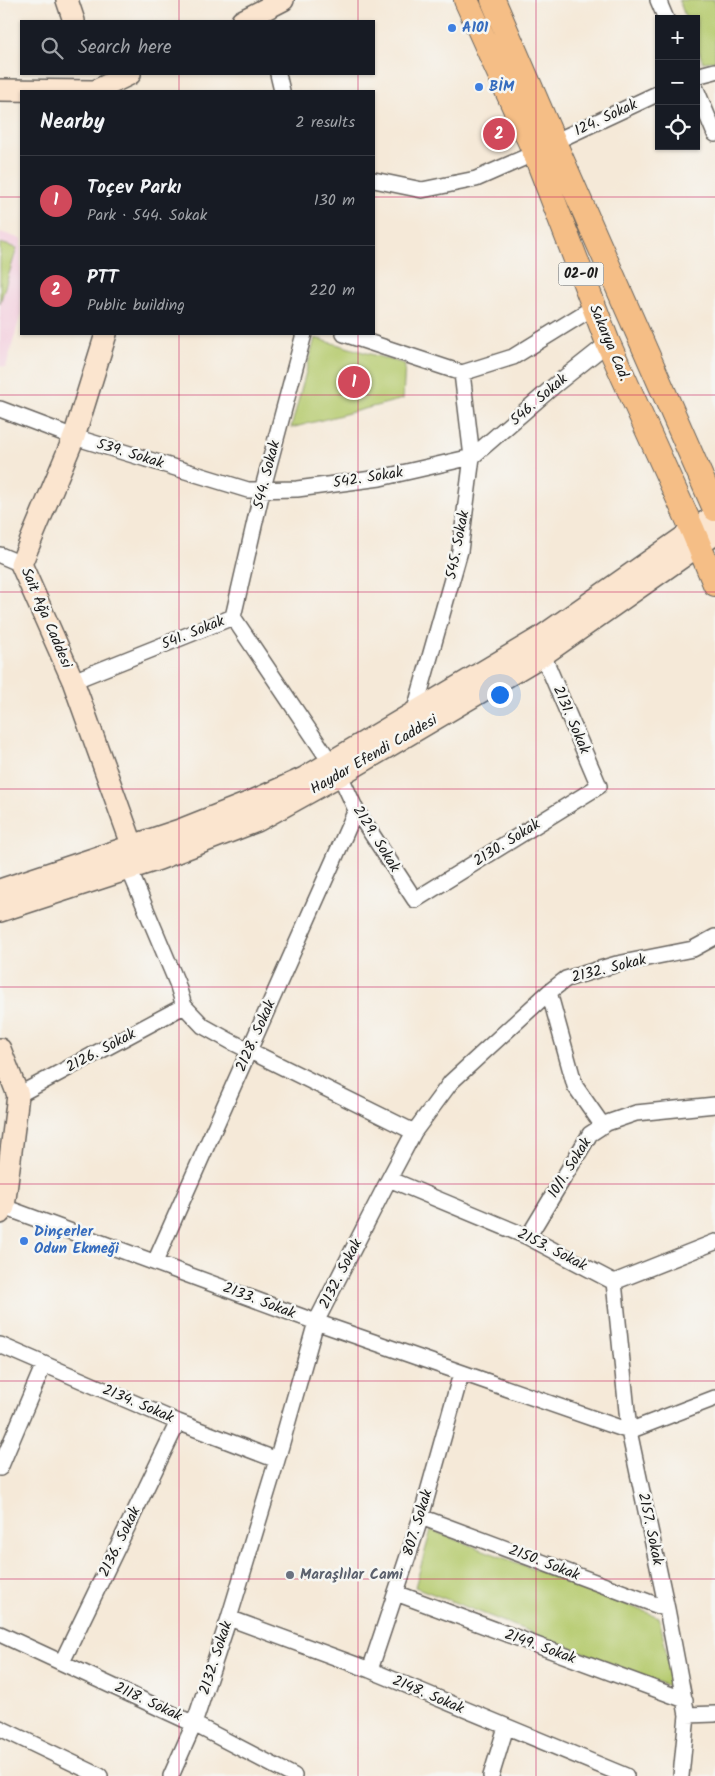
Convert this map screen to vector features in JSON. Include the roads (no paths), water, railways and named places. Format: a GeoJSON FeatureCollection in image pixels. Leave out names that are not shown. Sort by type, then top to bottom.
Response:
{"type":"FeatureCollection","features":[{"type":"Feature","properties":{"kind":"main road"},"geometry":{"type":"LineString","coordinates":[[67,0],[74,20]]}},
{"type":"Feature","properties":{"kind":"main road"},"geometry":{"type":"LineString","coordinates":[[244,20],[283,0]]}},
{"type":"Feature","properties":{"kind":"main road","name":"Sakarya Cad."},"geometry":{"type":"LineString","coordinates":[[466,0],[544,148],[715,509]]}},
{"type":"Feature","properties":{"kind":"main road","name":"Sakarya Cad."},"geometry":{"type":"LineString","coordinates":[[493,0],[544,148],[594,307],[608,343],[702,537],[715,584]]}},
{"type":"Feature","properties":{"kind":"main road"},"geometry":{"type":"LineString","coordinates":[[0,90],[93,85],[127,75]]}},
{"type":"Feature","properties":{"kind":"main road","name":"Sait Ağa Caddesi"},"geometry":{"type":"LineString","coordinates":[[106,335],[74,437],[21,564],[73,681],[133,847]]}},
{"type":"Feature","properties":{"kind":"main road","name":"Haydar Efendi Caddesi"},"geometry":{"type":"LineString","coordinates":[[0,890],[133,847],[248,803],[304,778],[335,769],[543,654],[702,537],[715,515]]}},
{"type":"Feature","properties":{"kind":"main road","name":"Haydar Efendi Caddesi"},"geometry":{"type":"LineString","coordinates":[[0,911],[159,859],[257,821],[414,713],[702,537]]}},
{"type":"Feature","properties":{"kind":"main road"},"geometry":{"type":"LineString","coordinates":[[0,1049],[18,1096],[4,1176],[2,1210]]}},
{"type":"Feature","properties":{"kind":"street"},"geometry":{"type":"LineString","coordinates":[[658,0],[664,15]]}},
{"type":"Feature","properties":{"kind":"street"},"geometry":{"type":"LineString","coordinates":[[700,75],[715,70]]}},
{"type":"Feature","properties":{"kind":"street"},"geometry":{"type":"LineString","coordinates":[[278,75],[282,90]]}},
{"type":"Feature","properties":{"kind":"street","name":"124. Sokak"},"geometry":{"type":"LineString","coordinates":[[375,180],[422,190],[476,178],[655,95]]}},
{"type":"Feature","properties":{"kind":"street"},"geometry":{"type":"LineString","coordinates":[[700,98],[715,134]]}},
{"type":"Feature","properties":{"kind":"street"},"geometry":{"type":"LineString","coordinates":[[347,335],[462,373],[513,357],[594,307]]}},
{"type":"Feature","properties":{"kind":"street","name":"544. Sokak"},"geometry":{"type":"LineString","coordinates":[[233,617],[262,491],[304,335]]}},
{"type":"Feature","properties":{"kind":"street","name":"546. Sokak"},"geometry":{"type":"LineString","coordinates":[[472,457],[555,385],[608,343]]}},
{"type":"Feature","properties":{"kind":"street","name":"545. Sokak"},"geometry":{"type":"LineString","coordinates":[[414,713],[460,551],[472,457],[462,373]]}},
{"type":"Feature","properties":{"kind":"street","name":"539. Sokak"},"geometry":{"type":"LineString","coordinates":[[0,409],[74,437],[248,490],[262,491]]}},
{"type":"Feature","properties":{"kind":"street","name":"542. Sokak"},"geometry":{"type":"LineString","coordinates":[[262,491],[297,489],[380,478],[472,457]]}},
{"type":"Feature","properties":{"kind":"street"},"geometry":{"type":"LineString","coordinates":[[0,555],[21,564]]}},
{"type":"Feature","properties":{"kind":"street","name":"541. Sokak"},"geometry":{"type":"LineString","coordinates":[[73,681],[233,617],[335,769]]}},
{"type":"Feature","properties":{"kind":"street","name":"2131. Sokak"},"geometry":{"type":"LineString","coordinates":[[543,654],[599,786]]}},
{"type":"Feature","properties":{"kind":"street","name":"2129. Sokak"},"geometry":{"type":"LineString","coordinates":[[335,769],[356,810],[415,900]]}},
{"type":"Feature","properties":{"kind":"street","name":"2130. Sokak"},"geometry":{"type":"LineString","coordinates":[[415,900],[599,786]]}},
{"type":"Feature","properties":{"kind":"street","name":"2128. Sokak"},"geometry":{"type":"LineString","coordinates":[[155,1262],[356,810]]}},
{"type":"Feature","properties":{"kind":"street"},"geometry":{"type":"LineString","coordinates":[[128,869],[177,983],[184,1006],[203,1026],[414,1132]]}},
{"type":"Feature","properties":{"kind":"street","name":"2132. Sokak"},"geometry":{"type":"LineString","coordinates":[[171,1776],[194,1724],[228,1618],[277,1460],[316,1322],[414,1132],[451,1082],[548,992],[566,979],[617,964],[692,949],[715,937]]}},
{"type":"Feature","properties":{"kind":"street"},"geometry":{"type":"LineString","coordinates":[[548,992],[575,1086],[603,1126]]}},
{"type":"Feature","properties":{"kind":"street","name":"2126. Sokak"},"geometry":{"type":"LineString","coordinates":[[18,1096],[184,1006]]}},
{"type":"Feature","properties":{"kind":"street","name":"10/1. Sokak"},"geometry":{"type":"LineString","coordinates":[[528,1237],[590,1134],[603,1126],[636,1113],[715,1105]]}},
{"type":"Feature","properties":{"kind":"street","name":"2153. Sokak"},"geometry":{"type":"LineString","coordinates":[[389,1179],[528,1237],[614,1282]]}},
{"type":"Feature","properties":{"kind":"street","name":"2133. Sokak"},"geometry":{"type":"LineString","coordinates":[[2,1210],[155,1262],[461,1374],[629,1431]]}},
{"type":"Feature","properties":{"kind":"street"},"geometry":{"type":"LineString","coordinates":[[614,1282],[715,1242]]}},
{"type":"Feature","properties":{"kind":"street","name":"2157. Sokak"},"geometry":{"type":"LineString","coordinates":[[614,1282],[629,1431],[686,1708],[681,1776]]}},
{"type":"Feature","properties":{"kind":"street","name":"2134. Sokak"},"geometry":{"type":"LineString","coordinates":[[0,1345],[178,1422],[277,1460]]}},
{"type":"Feature","properties":{"kind":"street"},"geometry":{"type":"LineString","coordinates":[[0,1468],[44,1364]]}},
{"type":"Feature","properties":{"kind":"street","name":"807. Sokak"},"geometry":{"type":"LineString","coordinates":[[370,1670],[421,1517],[461,1374]]}},
{"type":"Feature","properties":{"kind":"street"},"geometry":{"type":"LineString","coordinates":[[629,1431],[715,1398]]}},
{"type":"Feature","properties":{"kind":"street","name":"2136. Sokak"},"geometry":{"type":"LineString","coordinates":[[62,1662],[178,1422]]}},
{"type":"Feature","properties":{"kind":"street","name":"2150. Sokak"},"geometry":{"type":"LineString","coordinates":[[421,1517],[667,1609]]}},
{"type":"Feature","properties":{"kind":"street","name":"2149. Sokak"},"geometry":{"type":"LineString","coordinates":[[396,1593],[686,1708]]}},
{"type":"Feature","properties":{"kind":"street","name":"2148. Sokak"},"geometry":{"type":"LineString","coordinates":[[228,1618],[370,1670],[506,1728],[626,1776]]}},
{"type":"Feature","properties":{"kind":"street","name":"2118. Sokak"},"geometry":{"type":"LineString","coordinates":[[0,1634],[194,1724],[294,1776]]}},
{"type":"Feature","properties":{"kind":"street"},"geometry":{"type":"LineString","coordinates":[[686,1708],[715,1714]]}},
{"type":"Feature","properties":{"kind":"street"},"geometry":{"type":"LineString","coordinates":[[0,1728],[100,1776]]}},
{"type":"Feature","properties":{"kind":"street"},"geometry":{"type":"LineString","coordinates":[[491,1776],[506,1728]]}},
{"type":"Feature","properties":{"kind":"place","name":"A101"},"geometry":{"type":"Point","coordinates":[452,28]}},
{"type":"Feature","properties":{"kind":"place","name":"BİM"},"geometry":{"type":"Point","coordinates":[479,87]}},
{"type":"Feature","properties":{"kind":"place","name":"PTT"},"geometry":{"type":"Point","coordinates":[499,134]}},
{"type":"Feature","properties":{"kind":"place","name":"Toçev Parkı"},"geometry":{"type":"Point","coordinates":[354,382]}},
{"type":"Feature","properties":{"kind":"place","name":"Dinçerler Odun Ekmeği"},"geometry":{"type":"Point","coordinates":[24,1241]}},
{"type":"Feature","properties":{"kind":"place","name":"Maraşlılar Cami"},"geometry":{"type":"Point","coordinates":[290,1575]}}]}
